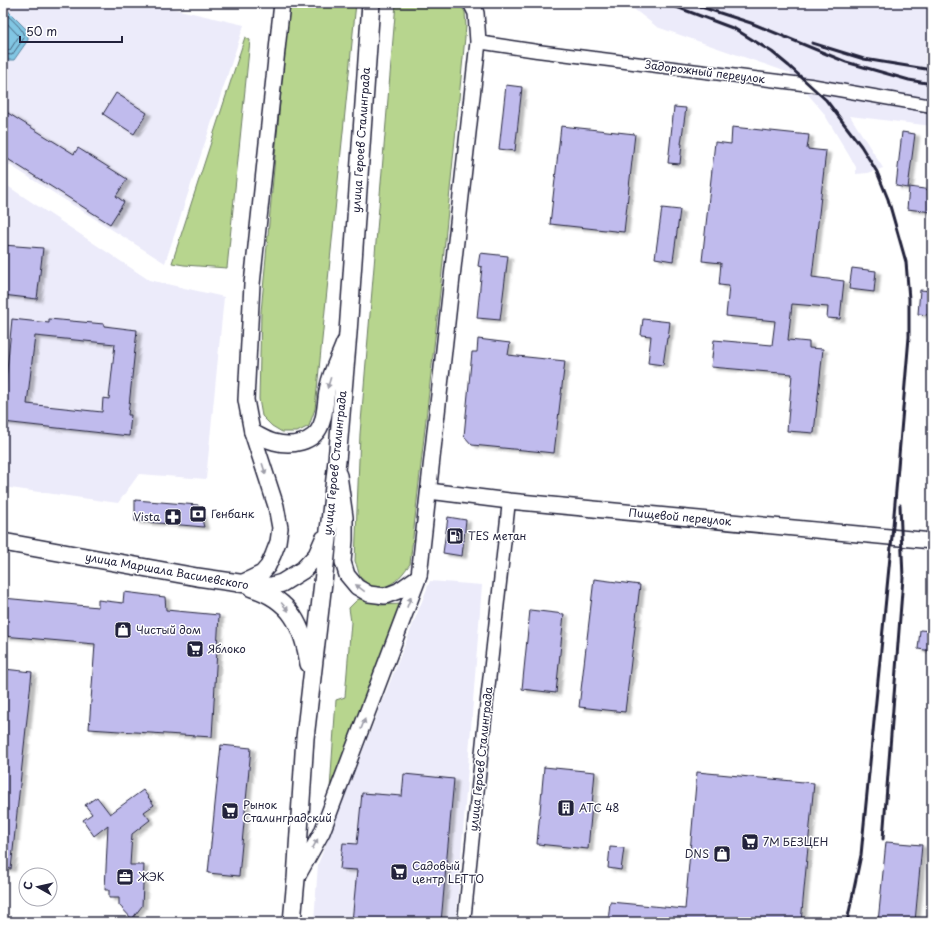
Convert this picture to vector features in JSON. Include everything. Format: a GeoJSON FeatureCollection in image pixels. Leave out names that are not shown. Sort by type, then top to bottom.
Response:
{"type":"FeatureCollection","features":[{"type":"Feature","properties":{"kind":"main road","name":"улица Героев Сталинграда"},"geometry":{"type":"LineString","coordinates":[[292,922],[305,738],[337,461],[348,333],[371,3]]}},
{"type":"Feature","properties":{"kind":"main road","name":"улица Маршала Василевского"},"geometry":{"type":"LineString","coordinates":[[3,542],[239,584],[272,586],[282,583],[303,570],[317,555],[329,529]]}},
{"type":"Feature","properties":{"kind":"main road"},"geometry":{"type":"LineString","coordinates":[[239,584],[262,591],[280,600],[294,617],[302,634],[311,683]]}},
{"type":"Feature","properties":{"kind":"street"},"geometry":{"type":"LineString","coordinates":[[239,584],[262,573],[268,566],[274,555],[280,528],[276,506],[252,432],[246,400],[252,284],[282,3]]}},
{"type":"Feature","properties":{"kind":"street"},"geometry":{"type":"LineString","coordinates":[[296,878],[322,832],[419,576],[478,42],[476,13],[471,3]]}},
{"type":"Feature","properties":{"kind":"street","name":"Задорожный переулок"},"geometry":{"type":"LineString","coordinates":[[478,42],[536,52],[810,85],[932,106]]}},
{"type":"Feature","properties":{"kind":"street"},"geometry":{"type":"LineString","coordinates":[[252,432],[275,442],[291,444],[302,443],[311,438],[317,432],[322,424],[328,385],[348,333]]}},
{"type":"Feature","properties":{"kind":"street"},"geometry":{"type":"LineString","coordinates":[[337,461],[345,517],[343,562],[347,575],[357,587],[369,594],[386,596],[398,591],[419,576]]}},
{"type":"Feature","properties":{"kind":"street","name":"Пищевой переулок"},"geometry":{"type":"LineString","coordinates":[[429,491],[509,501],[932,541]]}},
{"type":"Feature","properties":{"kind":"street","name":"улица Героев Сталинграда"},"geometry":{"type":"LineString","coordinates":[[464,922],[509,501]]}},
{"type":"Feature","properties":{"kind":"shaded area"},"geometry":{"type":"Polygon","coordinates":[[[3,3],[149,3],[244,25],[165,263],[3,161],[3,3]]]}},
{"type":"Feature","properties":{"kind":"shaded area"},"geometry":{"type":"Polygon","coordinates":[[[626,3],[932,3],[932,126],[850,116],[883,168],[868,173],[856,174],[856,167],[823,112],[790,73],[657,27],[626,3]]]}},
{"type":"Feature","properties":{"kind":"shaded area"},"geometry":{"type":"Polygon","coordinates":[[[3,183],[149,280],[224,297],[206,479],[139,474],[118,503],[3,487],[3,183]]]}},
{"type":"Feature","properties":{"kind":"shaded area"},"geometry":{"type":"Polygon","coordinates":[[[430,581],[482,585],[456,922],[314,922],[318,864],[430,581]]]}},
{"type":"Feature","properties":{"kind":"green space"},"geometry":{"type":"Polygon","coordinates":[[[289,3],[356,3],[315,409],[309,426],[297,432],[282,432],[272,426],[262,416],[259,399],[261,312],[289,3]]]}},
{"type":"Feature","properties":{"kind":"green space"},"geometry":{"type":"Polygon","coordinates":[[[396,3],[459,3],[465,12],[466,27],[440,292],[410,564],[396,581],[386,586],[375,587],[371,586],[361,578],[355,561],[360,434],[396,3]]]}},
{"type":"Feature","properties":{"kind":"green space"},"geometry":{"type":"Polygon","coordinates":[[[245,37],[250,40],[227,268],[172,263],[245,37]]]}},
{"type":"Feature","properties":{"kind":"green space"},"geometry":{"type":"Polygon","coordinates":[[[363,598],[381,605],[402,604],[330,789],[336,700],[345,697],[351,622],[349,608],[357,600],[363,598]]]}},
{"type":"Feature","properties":{"kind":"water"},"geometry":{"type":"Polygon","coordinates":[[[3,3],[10,13],[28,31],[28,40],[14,60],[7,60],[3,58],[3,3]]]}},
{"type":"Feature","properties":{"kind":"building"},"geometry":{"type":"Polygon","coordinates":[[[506,85],[522,87],[515,151],[499,149],[506,85]]]}},
{"type":"Feature","properties":{"kind":"building"},"geometry":{"type":"Polygon","coordinates":[[[116,93],[147,113],[134,134],[103,114],[116,93]]]}},
{"type":"Feature","properties":{"kind":"building"},"geometry":{"type":"Polygon","coordinates":[[[674,107],[686,108],[680,164],[668,163],[674,107]]]}},
{"type":"Feature","properties":{"kind":"building"},"geometry":{"type":"Polygon","coordinates":[[[3,110],[74,154],[78,148],[127,179],[116,196],[124,202],[110,224],[3,156],[3,110]]]}},
{"type":"Feature","properties":{"kind":"building"},"geometry":{"type":"Polygon","coordinates":[[[561,126],[635,134],[624,232],[550,224],[561,126]]]}},
{"type":"Feature","properties":{"kind":"building"},"geometry":{"type":"Polygon","coordinates":[[[732,127],[809,135],[807,149],[826,151],[812,277],[844,281],[840,319],[827,318],[828,307],[792,304],[788,340],[809,342],[809,348],[823,349],[814,433],[787,431],[792,374],[711,367],[714,340],[772,345],[775,321],[726,316],[729,286],[719,285],[721,263],[702,261],[715,142],[731,144],[732,127]]]}},
{"type":"Feature","properties":{"kind":"building"},"geometry":{"type":"Polygon","coordinates":[[[902,132],[915,134],[908,188],[896,186],[902,132]]]}},
{"type":"Feature","properties":{"kind":"building"},"geometry":{"type":"Polygon","coordinates":[[[909,187],[932,190],[932,212],[907,209],[909,187]]]}},
{"type":"Feature","properties":{"kind":"building"},"geometry":{"type":"Polygon","coordinates":[[[662,208],[680,210],[673,261],[655,258],[662,208]]]}},
{"type":"Feature","properties":{"kind":"building"},"geometry":{"type":"Polygon","coordinates":[[[3,245],[43,248],[37,299],[3,295],[3,245]]]}},
{"type":"Feature","properties":{"kind":"building"},"geometry":{"type":"Polygon","coordinates":[[[480,253],[508,256],[500,320],[477,318],[482,267],[478,266],[480,253]]]}},
{"type":"Feature","properties":{"kind":"building"},"geometry":{"type":"Polygon","coordinates":[[[852,268],[876,271],[874,292],[849,289],[852,268]]]}},
{"type":"Feature","properties":{"kind":"building"},"geometry":{"type":"Polygon","coordinates":[[[920,290],[932,291],[929,315],[918,314],[920,290]]]}},
{"type":"Feature","properties":{"kind":"building"},"geometry":{"type":"Polygon","coordinates":[[[12,319],[49,323],[49,319],[104,324],[104,326],[137,330],[128,415],[131,415],[129,436],[3,422],[3,390],[5,390],[12,319]],[[35,336],[27,404],[102,412],[103,398],[109,399],[115,344],[35,336]]]}},
{"type":"Feature","properties":{"kind":"building"},"geometry":{"type":"Polygon","coordinates":[[[643,319],[670,322],[663,365],[648,363],[651,336],[641,335],[643,319]]]}},
{"type":"Feature","properties":{"kind":"building"},"geometry":{"type":"Polygon","coordinates":[[[478,339],[510,343],[508,355],[565,361],[554,453],[472,445],[464,436],[472,352],[477,352],[478,339]]]}},
{"type":"Feature","properties":{"kind":"building"},"geometry":{"type":"Polygon","coordinates":[[[135,500],[198,505],[204,527],[135,521],[135,500]]]}},
{"type":"Feature","properties":{"kind":"building","name":"TES метан"},"geometry":{"type":"Polygon","coordinates":[[[448,517],[466,520],[462,556],[443,553],[448,517]]]}},
{"type":"Feature","properties":{"kind":"building"},"geometry":{"type":"Polygon","coordinates":[[[594,579],[640,585],[625,712],[579,707],[594,579]]]}},
{"type":"Feature","properties":{"kind":"building"},"geometry":{"type":"Polygon","coordinates":[[[124,592],[165,597],[166,610],[219,615],[212,737],[89,729],[95,644],[3,636],[3,598],[98,607],[98,600],[123,603],[124,592]]]}},
{"type":"Feature","properties":{"kind":"building"},"geometry":{"type":"Polygon","coordinates":[[[530,610],[564,614],[556,693],[522,689],[530,610]]]}},
{"type":"Feature","properties":{"kind":"building"},"geometry":{"type":"Polygon","coordinates":[[[920,630],[932,631],[932,651],[918,649],[920,630]]]}},
{"type":"Feature","properties":{"kind":"building"},"geometry":{"type":"Polygon","coordinates":[[[4,669],[32,672],[11,869],[3,868],[4,669]]]}},
{"type":"Feature","properties":{"kind":"building","name":"Рынок Сталинградский"},"geometry":{"type":"Polygon","coordinates":[[[221,745],[251,748],[239,876],[208,873],[221,745]]]}},
{"type":"Feature","properties":{"kind":"building","name":"АТС 48"},"geometry":{"type":"Polygon","coordinates":[[[544,767],[595,772],[588,849],[537,844],[544,767]]]}},
{"type":"Feature","properties":{"kind":"building","name":"7М БЕЗЦЕН"},"geometry":{"type":"Polygon","coordinates":[[[697,772],[814,783],[801,922],[608,922],[610,902],[685,909],[697,772]]]}},
{"type":"Feature","properties":{"kind":"building"},"geometry":{"type":"Polygon","coordinates":[[[404,774],[454,779],[441,922],[352,922],[357,870],[340,869],[343,843],[357,844],[362,793],[402,796],[404,774]]]}},
{"type":"Feature","properties":{"kind":"building"},"geometry":{"type":"Polygon","coordinates":[[[143,790],[154,805],[144,812],[150,820],[132,834],[130,865],[144,865],[142,906],[132,919],[119,905],[119,898],[109,898],[109,890],[105,890],[108,825],[94,836],[83,820],[92,814],[85,805],[97,797],[110,814],[143,790]]]}},
{"type":"Feature","properties":{"kind":"building"},"geometry":{"type":"Polygon","coordinates":[[[886,842],[922,845],[915,922],[878,922],[886,842]]]}},
{"type":"Feature","properties":{"kind":"building"},"geometry":{"type":"Polygon","coordinates":[[[610,847],[624,848],[621,870],[608,868],[610,847]]]}},
{"type":"Feature","properties":{"kind":"railway"},"geometry":{"type":"LineString","coordinates":[[666,3],[735,29],[772,52],[826,100],[861,146],[877,172],[888,199],[906,262],[909,299],[909,337],[893,526],[861,855],[847,922]]}},
{"type":"Feature","properties":{"kind":"railway"},"geometry":{"type":"LineString","coordinates":[[689,3],[751,23],[846,62],[909,80],[932,84]]}},
{"type":"Feature","properties":{"kind":"railway"},"geometry":{"type":"LineString","coordinates":[[812,43],[864,59],[932,70]]}},
{"type":"Feature","properties":{"kind":"railway"},"geometry":{"type":"LineString","coordinates":[[883,839],[903,578],[900,505]]}},
{"type":"Feature","properties":{"kind":"place","name":"Генбанк"},"geometry":{"type":"Point","coordinates":[198,514]}},
{"type":"Feature","properties":{"kind":"place","name":"Vista"},"geometry":{"type":"Point","coordinates":[173,517]}},
{"type":"Feature","properties":{"kind":"place","name":"TES метан"},"geometry":{"type":"Point","coordinates":[455,536]}},
{"type":"Feature","properties":{"kind":"place","name":"Чистый дом"},"geometry":{"type":"Point","coordinates":[123,630]}},
{"type":"Feature","properties":{"kind":"place","name":"Яблоко"},"geometry":{"type":"Point","coordinates":[195,649]}},
{"type":"Feature","properties":{"kind":"place","name":"АТС 48"},"geometry":{"type":"Point","coordinates":[566,808]}},
{"type":"Feature","properties":{"kind":"place","name":"Рынок Сталинградский"},"geometry":{"type":"Point","coordinates":[230,811]}},
{"type":"Feature","properties":{"kind":"place","name":"7М БЕЗЦЕН"},"geometry":{"type":"Point","coordinates":[750,842]}},
{"type":"Feature","properties":{"kind":"place","name":"DNS"},"geometry":{"type":"Point","coordinates":[722,854]}},
{"type":"Feature","properties":{"kind":"place","name":"Садовый центр LETTO"},"geometry":{"type":"Point","coordinates":[399,872]}},
{"type":"Feature","properties":{"kind":"place","name":"ЖЭК"},"geometry":{"type":"Point","coordinates":[125,877]}}]}
